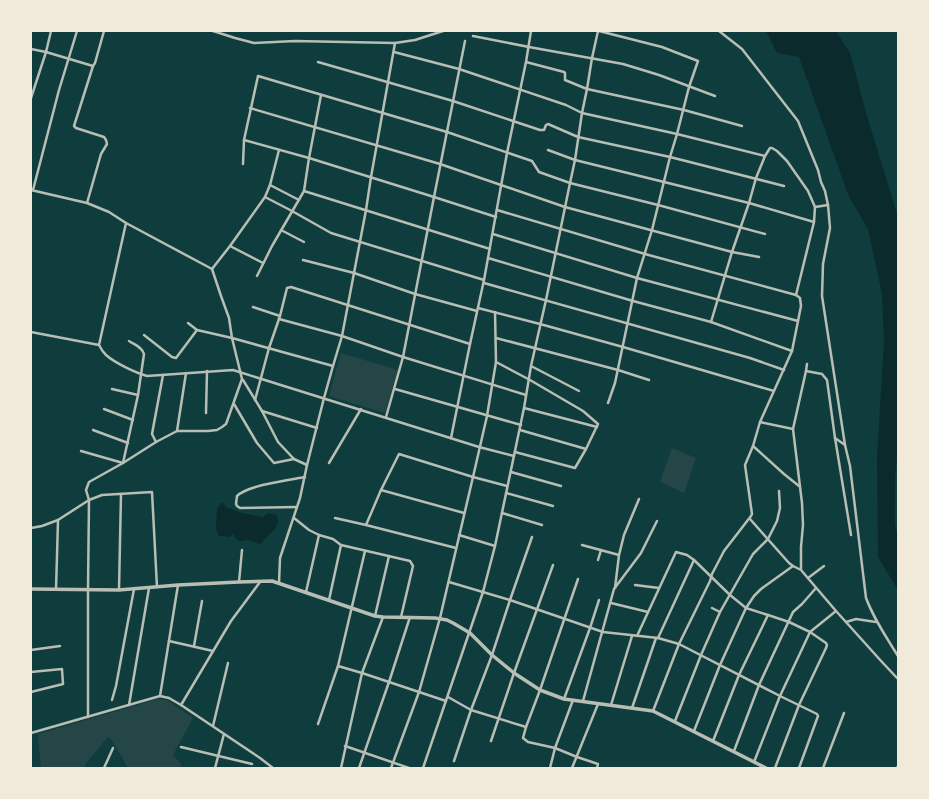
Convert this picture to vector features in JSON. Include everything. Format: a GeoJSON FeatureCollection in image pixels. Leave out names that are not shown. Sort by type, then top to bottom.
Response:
{"type":"FeatureCollection","features":[{"type":"Feature","properties":{"kind":"street"},"geometry":{"type":"LineString","coordinates":[[31,98],[46,52],[51,31]]}},
{"type":"Feature","properties":{"kind":"street"},"geometry":{"type":"LineString","coordinates":[[77,31],[32,190],[87,203],[109,212],[126,223],[212,269],[229,318],[232,338],[242,379],[278,442],[294,459],[307,466]]}},
{"type":"Feature","properties":{"kind":"street"},"geometry":{"type":"LineString","coordinates":[[87,203],[101,154],[107,144],[104,137],[74,126],[104,31]]}},
{"type":"Feature","properties":{"kind":"street"},"geometry":{"type":"LineString","coordinates":[[213,31],[254,43],[395,43],[415,40],[443,31]]}},
{"type":"Feature","properties":{"kind":"street"},"geometry":{"type":"LineString","coordinates":[[451,438],[484,282],[531,31]]}},
{"type":"Feature","properties":{"kind":"street"},"geometry":{"type":"LineString","coordinates":[[423,768],[470,633],[495,546],[530,380],[531,366],[566,207],[598,31],[662,47],[698,61],[689,87],[684,110],[663,182],[652,230],[637,278],[615,383],[608,403]]}},
{"type":"Feature","properties":{"kind":"street"},"geometry":{"type":"LineString","coordinates":[[719,31],[742,49],[798,121],[818,170],[820,182],[825,191],[830,228],[823,264],[822,296],[852,481],[866,598],[877,622],[898,656]]}},
{"type":"Feature","properties":{"kind":"street"},"geometry":{"type":"LineString","coordinates":[[473,36],[623,64],[659,75],[715,96]]}},
{"type":"Feature","properties":{"kind":"street"},"geometry":{"type":"LineString","coordinates":[[386,417],[395,389],[410,324],[465,40]]}},
{"type":"Feature","properties":{"kind":"street"},"geometry":{"type":"LineString","coordinates":[[279,583],[280,558],[294,518],[324,398],[342,336],[395,43]]}},
{"type":"Feature","properties":{"kind":"street"},"geometry":{"type":"LineString","coordinates":[[31,49],[93,66]]}},
{"type":"Feature","properties":{"kind":"street"},"geometry":{"type":"LineString","coordinates":[[394,52],[459,69],[566,105],[582,113],[677,134],[765,156]]}},
{"type":"Feature","properties":{"kind":"street"},"geometry":{"type":"LineString","coordinates":[[318,62],[453,101],[542,131],[548,124],[578,136],[670,157],[784,186]]}},
{"type":"Feature","properties":{"kind":"street"},"geometry":{"type":"LineString","coordinates":[[526,62],[564,72],[565,80],[587,89],[684,110],[742,126]]}},
{"type":"Feature","properties":{"kind":"street"},"geometry":{"type":"LineString","coordinates":[[243,164],[244,140],[258,76],[447,132],[532,161],[539,172],[570,183],[765,234]]}},
{"type":"Feature","properties":{"kind":"street"},"geometry":{"type":"LineString","coordinates":[[257,276],[281,230],[304,191],[321,95]]}},
{"type":"Feature","properties":{"kind":"street"},"geometry":{"type":"LineString","coordinates":[[250,108],[440,164],[566,207],[732,252],[759,257]]}},
{"type":"Feature","properties":{"kind":"street"},"geometry":{"type":"LineString","coordinates":[[244,140],[309,158],[496,217]]}},
{"type":"Feature","properties":{"kind":"street"},"geometry":{"type":"LineString","coordinates":[[712,322],[724,276],[756,178],[770,148],[777,151],[788,161],[808,191],[815,207],[814,222],[796,295]]}},
{"type":"Feature","properties":{"kind":"street"},"geometry":{"type":"LineString","coordinates":[[212,269],[265,197],[270,185],[279,150]]}},
{"type":"Feature","properties":{"kind":"street"},"geometry":{"type":"LineString","coordinates":[[548,150],[575,160],[749,203],[814,222]]}},
{"type":"Feature","properties":{"kind":"street"},"geometry":{"type":"LineString","coordinates":[[270,185],[299,200]]}},
{"type":"Feature","properties":{"kind":"street"},"geometry":{"type":"LineString","coordinates":[[304,191],[490,249]]}},
{"type":"Feature","properties":{"kind":"street"},"geometry":{"type":"LineString","coordinates":[[265,197],[331,234],[422,261],[484,282],[750,358],[784,370]]}},
{"type":"Feature","properties":{"kind":"street"},"geometry":{"type":"LineString","coordinates":[[815,207],[828,205]]}},
{"type":"Feature","properties":{"kind":"street"},"geometry":{"type":"LineString","coordinates":[[497,210],[645,254],[796,295],[800,298],[801,306],[792,351],[760,422],[753,446],[745,465],[752,514],[750,519],[724,550],[680,644],[653,711]]}},
{"type":"Feature","properties":{"kind":"street"},"geometry":{"type":"LineString","coordinates":[[126,223],[99,344],[105,355],[113,361],[141,375],[148,376],[233,370],[479,447],[514,456]]}},
{"type":"Feature","properties":{"kind":"street"},"geometry":{"type":"LineString","coordinates":[[281,230],[304,242]]}},
{"type":"Feature","properties":{"kind":"street"},"geometry":{"type":"LineString","coordinates":[[493,234],[637,278],[798,321]]}},
{"type":"Feature","properties":{"kind":"street"},"geometry":{"type":"LineString","coordinates":[[230,246],[263,263]]}},
{"type":"Feature","properties":{"kind":"street"},"geometry":{"type":"LineString","coordinates":[[488,258],[633,301],[712,322],[792,351]]}},
{"type":"Feature","properties":{"kind":"street"},"geometry":{"type":"LineString","coordinates":[[303,260],[354,273],[415,294],[540,324],[774,391]]}},
{"type":"Feature","properties":{"kind":"street"},"geometry":{"type":"LineString","coordinates":[[255,400],[262,379],[269,348],[280,317],[287,288],[291,287],[470,344]]}},
{"type":"Feature","properties":{"kind":"street"},"geometry":{"type":"LineString","coordinates":[[253,307],[403,357],[526,395]]}},
{"type":"Feature","properties":{"kind":"street"},"geometry":{"type":"LineString","coordinates":[[392,768],[419,692],[440,618],[487,416],[496,362],[495,312]]}},
{"type":"Feature","properties":{"kind":"street"},"geometry":{"type":"LineString","coordinates":[[188,323],[197,330],[232,338],[333,366]]}},
{"type":"Feature","properties":{"kind":"street"},"geometry":{"type":"LineString","coordinates":[[144,335],[172,357],[176,358],[197,330]]}},
{"type":"Feature","properties":{"kind":"street"},"geometry":{"type":"LineString","coordinates":[[31,332],[99,344]]}},
{"type":"Feature","properties":{"kind":"street"},"geometry":{"type":"LineString","coordinates":[[496,338],[618,370],[650,380]]}},
{"type":"Feature","properties":{"kind":"street"},"geometry":{"type":"LineString","coordinates":[[123,464],[138,395],[144,352],[129,341]]}},
{"type":"Feature","properties":{"kind":"street"},"geometry":{"type":"LineString","coordinates":[[496,362],[583,411],[598,424],[575,468],[515,452]]}},
{"type":"Feature","properties":{"kind":"street"},"geometry":{"type":"LineString","coordinates":[[801,570],[803,515],[793,429],[807,364]]}},
{"type":"Feature","properties":{"kind":"street"},"geometry":{"type":"LineString","coordinates":[[531,366],[579,391]]}},
{"type":"Feature","properties":{"kind":"street"},"geometry":{"type":"LineString","coordinates":[[206,413],[207,371]]}},
{"type":"Feature","properties":{"kind":"street"},"geometry":{"type":"LineString","coordinates":[[806,371],[822,374],[827,380],[851,535]]}},
{"type":"Feature","properties":{"kind":"street"},"geometry":{"type":"LineString","coordinates":[[177,431],[186,373]]}},
{"type":"Feature","properties":{"kind":"street"},"geometry":{"type":"LineString","coordinates":[[156,442],[152,434],[163,375]]}},
{"type":"Feature","properties":{"kind":"street"},"geometry":{"type":"LineString","coordinates":[[88,717],[89,500],[86,490],[89,482],[123,464],[156,442],[177,431],[208,431],[217,430],[222,427],[226,424],[242,379]]}},
{"type":"Feature","properties":{"kind":"street"},"geometry":{"type":"LineString","coordinates":[[112,389],[138,395]]}},
{"type":"Feature","properties":{"kind":"street"},"geometry":{"type":"LineString","coordinates":[[395,389],[521,425]]}},
{"type":"Feature","properties":{"kind":"street"},"geometry":{"type":"LineString","coordinates":[[234,404],[257,443],[274,463],[294,459]]}},
{"type":"Feature","properties":{"kind":"street"},"geometry":{"type":"LineString","coordinates":[[524,408],[597,427]]}},
{"type":"Feature","properties":{"kind":"street"},"geometry":{"type":"LineString","coordinates":[[104,409],[133,420]]}},
{"type":"Feature","properties":{"kind":"street"},"geometry":{"type":"LineString","coordinates":[[329,463],[361,409]]}},
{"type":"Feature","properties":{"kind":"street"},"geometry":{"type":"LineString","coordinates":[[262,412],[317,428]]}},
{"type":"Feature","properties":{"kind":"street"},"geometry":{"type":"LineString","coordinates":[[760,422],[793,429]]}},
{"type":"Feature","properties":{"kind":"street"},"geometry":{"type":"LineString","coordinates":[[93,430],[128,443]]}},
{"type":"Feature","properties":{"kind":"street"},"geometry":{"type":"LineString","coordinates":[[520,430],[586,449]]}},
{"type":"Feature","properties":{"kind":"street"},"geometry":{"type":"LineString","coordinates":[[835,438],[845,445]]}},
{"type":"Feature","properties":{"kind":"street"},"geometry":{"type":"LineString","coordinates":[[753,446],[799,486]]}},
{"type":"Feature","properties":{"kind":"street"},"geometry":{"type":"LineString","coordinates":[[81,451],[123,464]]}},
{"type":"Feature","properties":{"kind":"street"},"geometry":{"type":"LineString","coordinates":[[366,525],[381,490],[400,454],[507,486]]}},
{"type":"Feature","properties":{"kind":"street"},"geometry":{"type":"LineString","coordinates":[[511,472],[561,486]]}},
{"type":"Feature","properties":{"kind":"street"},"geometry":{"type":"LineString","coordinates":[[297,507],[240,508],[236,504],[238,496],[244,491],[305,477]]}},
{"type":"Feature","properties":{"kind":"street"},"geometry":{"type":"LineString","coordinates":[[381,490],[464,513]]}},
{"type":"Feature","properties":{"kind":"street"},"geometry":{"type":"LineString","coordinates":[[675,722],[701,655],[720,612],[753,554],[768,539],[777,521],[780,508],[780,491]]}},
{"type":"Feature","properties":{"kind":"street"},"geometry":{"type":"LineString","coordinates":[[31,528],[42,526],[58,520],[89,500],[102,495],[152,492],[157,587]]}},
{"type":"Feature","properties":{"kind":"street"},"geometry":{"type":"LineString","coordinates":[[506,493],[553,506]]}},
{"type":"Feature","properties":{"kind":"street"},"geometry":{"type":"LineString","coordinates":[[119,590],[121,494]]}},
{"type":"Feature","properties":{"kind":"street"},"geometry":{"type":"LineString","coordinates":[[584,701],[611,603],[624,535],[639,499]]}},
{"type":"Feature","properties":{"kind":"street"},"geometry":{"type":"LineString","coordinates":[[502,513],[542,525]]}},
{"type":"Feature","properties":{"kind":"street"},"geometry":{"type":"LineString","coordinates":[[294,518],[309,530],[333,539],[341,545],[410,561],[413,566],[400,617]]}},
{"type":"Feature","properties":{"kind":"street"},"geometry":{"type":"LineString","coordinates":[[335,518],[456,548]]}},
{"type":"Feature","properties":{"kind":"street"},"geometry":{"type":"LineString","coordinates":[[750,519],[793,566],[801,570],[898,679]]}},
{"type":"Feature","properties":{"kind":"street"},"geometry":{"type":"LineString","coordinates":[[56,590],[58,520]]}},
{"type":"Feature","properties":{"kind":"street"},"geometry":{"type":"LineString","coordinates":[[614,589],[641,553],[657,521]]}},
{"type":"Feature","properties":{"kind":"street"},"geometry":{"type":"LineString","coordinates":[[306,592],[319,535]]}},
{"type":"Feature","properties":{"kind":"street"},"geometry":{"type":"LineString","coordinates":[[459,535],[495,546]]}},
{"type":"Feature","properties":{"kind":"street"},"geometry":{"type":"LineString","coordinates":[[454,761],[532,538]]}},
{"type":"Feature","properties":{"kind":"street"},"geometry":{"type":"LineString","coordinates":[[329,600],[341,545]]}},
{"type":"Feature","properties":{"kind":"street"},"geometry":{"type":"LineString","coordinates":[[582,545],[619,555]]}},
{"type":"Feature","properties":{"kind":"street"},"geometry":{"type":"LineString","coordinates":[[238,582],[242,550]]}},
{"type":"Feature","properties":{"kind":"street"},"geometry":{"type":"LineString","coordinates":[[598,560],[601,550]]}},
{"type":"Feature","properties":{"kind":"street"},"geometry":{"type":"LineString","coordinates":[[318,724],[338,666],[365,551]]}},
{"type":"Feature","properties":{"kind":"street"},"geometry":{"type":"LineString","coordinates":[[637,636],[676,552],[687,555],[694,560],[730,595],[746,608],[789,622],[810,632],[826,643],[827,645],[799,705],[776,768]]}},
{"type":"Feature","properties":{"kind":"street"},"geometry":{"type":"LineString","coordinates":[[374,616],[389,556]]}},
{"type":"Feature","properties":{"kind":"street"},"geometry":{"type":"LineString","coordinates":[[632,708],[657,638],[694,560]]}},
{"type":"Feature","properties":{"kind":"street"},"geometry":{"type":"LineString","coordinates":[[491,741],[553,565]]}},
{"type":"Feature","properties":{"kind":"street"},"geometry":{"type":"LineString","coordinates":[[694,731],[720,665],[746,608],[761,589],[793,566]]}},
{"type":"Feature","properties":{"kind":"street"},"geometry":{"type":"LineString","coordinates":[[808,578],[824,566]]}},
{"type":"Feature","properties":{"kind":"street"},"geometry":{"type":"LineString","coordinates":[[578,580],[523,738],[528,742],[556,748],[598,764],[596,768]]}},
{"type":"Feature","properties":{"kind":"street"},"geometry":{"type":"LineString","coordinates":[[181,704],[231,621],[261,581]]}},
{"type":"Feature","properties":{"kind":"street"},"geometry":{"type":"LineString","coordinates":[[31,589],[119,590],[178,585],[272,581],[374,616],[440,618],[454,623],[470,633],[492,655],[514,673],[540,690],[564,699],[653,711],[766,768]]}},
{"type":"Feature","properties":{"kind":"street"},"geometry":{"type":"LineString","coordinates":[[449,582],[510,600],[603,632],[657,638],[680,644],[817,714],[818,716],[798,768]]}},
{"type":"Feature","properties":{"kind":"street"},"geometry":{"type":"LineString","coordinates":[[160,696],[178,585]]}},
{"type":"Feature","properties":{"kind":"street"},"geometry":{"type":"LineString","coordinates":[[635,585],[659,588]]}},
{"type":"Feature","properties":{"kind":"street"},"geometry":{"type":"LineString","coordinates":[[129,705],[149,588]]}},
{"type":"Feature","properties":{"kind":"street"},"geometry":{"type":"LineString","coordinates":[[734,751],[760,685],[793,612],[816,588]]}},
{"type":"Feature","properties":{"kind":"street"},"geometry":{"type":"LineString","coordinates":[[112,700],[116,686],[134,589]]}},
{"type":"Feature","properties":{"kind":"street"},"geometry":{"type":"LineString","coordinates":[[564,699],[599,600]]}},
{"type":"Feature","properties":{"kind":"street"},"geometry":{"type":"LineString","coordinates":[[194,646],[202,601]]}},
{"type":"Feature","properties":{"kind":"street"},"geometry":{"type":"LineString","coordinates":[[611,603],[648,612]]}},
{"type":"Feature","properties":{"kind":"street"},"geometry":{"type":"LineString","coordinates":[[712,608],[720,612]]}},
{"type":"Feature","properties":{"kind":"street"},"geometry":{"type":"LineString","coordinates":[[754,762],[780,696],[810,632],[836,611]]}},
{"type":"Feature","properties":{"kind":"street"},"geometry":{"type":"LineString","coordinates":[[713,741],[740,675],[768,615]]}},
{"type":"Feature","properties":{"kind":"street"},"geometry":{"type":"LineString","coordinates":[[341,768],[362,673],[383,617]]}},
{"type":"Feature","properties":{"kind":"street"},"geometry":{"type":"LineString","coordinates":[[359,768],[390,682],[410,617]]}},
{"type":"Feature","properties":{"kind":"street"},"geometry":{"type":"LineString","coordinates":[[846,622],[856,619],[877,622]]}},
{"type":"Feature","properties":{"kind":"street"},"geometry":{"type":"LineString","coordinates":[[611,705],[632,636]]}},
{"type":"Feature","properties":{"kind":"street"},"geometry":{"type":"LineString","coordinates":[[169,641],[213,651]]}},
{"type":"Feature","properties":{"kind":"street"},"geometry":{"type":"LineString","coordinates":[[31,650],[60,646]]}},
{"type":"Feature","properties":{"kind":"street"},"geometry":{"type":"LineString","coordinates":[[213,726],[228,663]]}},
{"type":"Feature","properties":{"kind":"street"},"geometry":{"type":"LineString","coordinates":[[338,666],[390,682],[446,702]]}},
{"type":"Feature","properties":{"kind":"street"},"geometry":{"type":"LineString","coordinates":[[31,672],[62,669],[63,684],[31,692]]}},
{"type":"Feature","properties":{"kind":"street"},"geometry":{"type":"LineString","coordinates":[[31,732],[160,696],[169,698],[181,704],[273,768]]}},
{"type":"Feature","properties":{"kind":"street"},"geometry":{"type":"LineString","coordinates":[[448,697],[471,710],[526,727]]}},
{"type":"Feature","properties":{"kind":"street"},"geometry":{"type":"LineString","coordinates":[[550,768],[573,700]]}},
{"type":"Feature","properties":{"kind":"street"},"geometry":{"type":"LineString","coordinates":[[572,768],[598,703]]}},
{"type":"Feature","properties":{"kind":"street"},"geometry":{"type":"LineString","coordinates":[[823,768],[844,713]]}},
{"type":"Feature","properties":{"kind":"street"},"geometry":{"type":"LineString","coordinates":[[215,768],[224,733]]}},
{"type":"Feature","properties":{"kind":"street"},"geometry":{"type":"LineString","coordinates":[[345,746],[409,768]]}},
{"type":"Feature","properties":{"kind":"street"},"geometry":{"type":"LineString","coordinates":[[181,747],[252,764]]}},
{"type":"Feature","properties":{"kind":"street"},"geometry":{"type":"LineString","coordinates":[[104,768],[113,748]]}},
{"type":"Feature","properties":{"kind":"shaded area"},"geometry":{"type":"Polygon","coordinates":[[[766,31],[836,31],[850,53],[867,116],[898,217],[898,454],[895,474],[895,526],[898,536],[898,590],[878,557],[877,457],[884,340],[882,294],[868,229],[849,197],[799,57],[777,53],[766,31]]]}},
{"type":"Feature","properties":{"kind":"shaded area"},"geometry":{"type":"Polygon","coordinates":[[[341,353],[398,370],[385,413],[329,396],[341,353]]]}},
{"type":"Feature","properties":{"kind":"shaded area"},"geometry":{"type":"Polygon","coordinates":[[[672,448],[696,458],[684,493],[660,482],[672,448]]]}},
{"type":"Feature","properties":{"kind":"shaded area"},"geometry":{"type":"Polygon","coordinates":[[[222,502],[226,507],[242,513],[263,517],[268,513],[277,515],[278,523],[275,529],[260,544],[248,540],[237,540],[233,534],[229,537],[219,536],[216,529],[217,508],[222,502]]]}},
{"type":"Feature","properties":{"kind":"shaded area"},"geometry":{"type":"Polygon","coordinates":[[[158,699],[167,700],[193,718],[173,755],[181,764],[181,768],[128,768],[112,740],[108,737],[83,768],[41,768],[38,734],[158,699]]]}}]}
